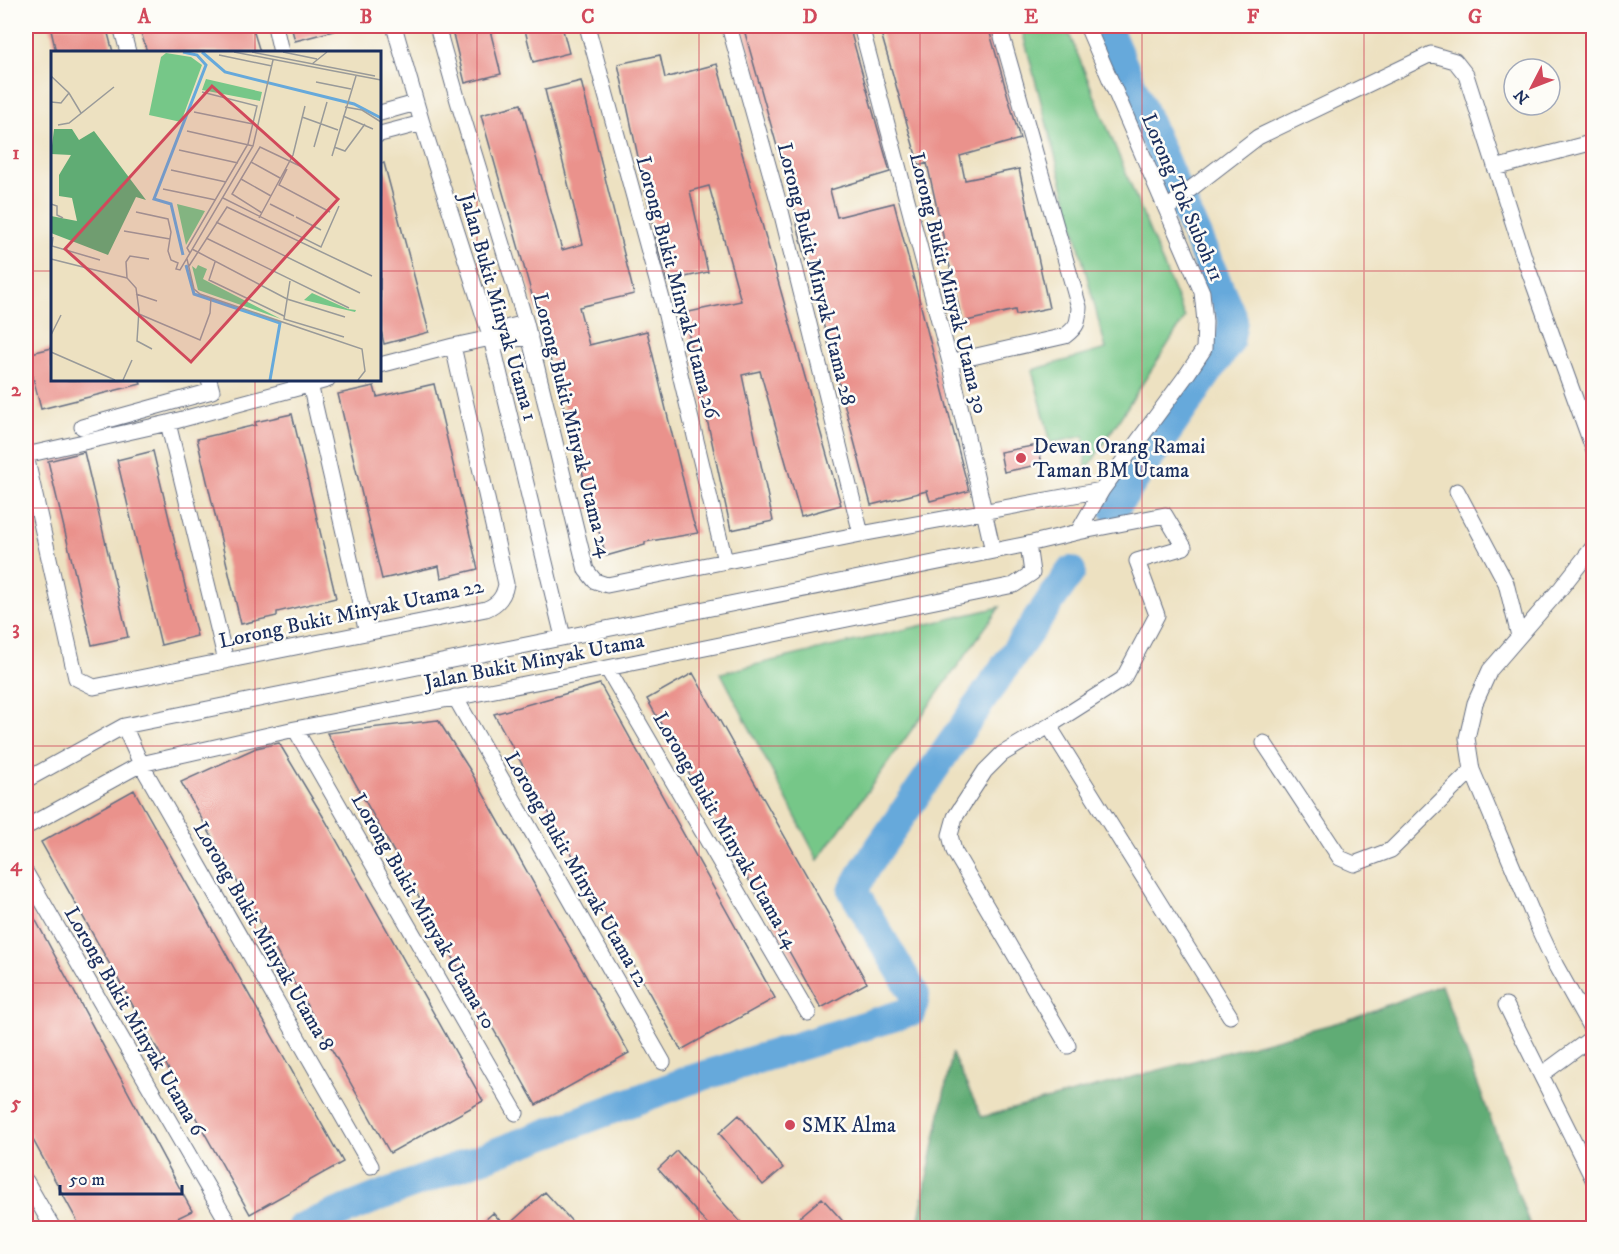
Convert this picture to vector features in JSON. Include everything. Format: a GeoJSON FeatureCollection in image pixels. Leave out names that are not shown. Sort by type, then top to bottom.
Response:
{"type":"FeatureCollection","features":[{"type":"Feature","properties":{"kind":"street"},"geometry":{"type":"LineString","coordinates":[[121,26],[128,51]]}},
{"type":"Feature","properties":{"kind":"street"},"geometry":{"type":"LineString","coordinates":[[274,26],[281,51]]}},
{"type":"Feature","properties":{"kind":"street","name":"Jalan Bukit Minyak Utama 1"},"geometry":{"type":"LineString","coordinates":[[394,26],[422,123],[491,338],[563,637]]}},
{"type":"Feature","properties":{"kind":"street","name":"Lorong Bukit Minyak Utama 24"},"geometry":{"type":"LineString","coordinates":[[437,26],[528,330],[586,570],[595,581],[607,585],[861,534],[1102,490]]}},
{"type":"Feature","properties":{"kind":"street","name":"Lorong Bukit Minyak Utama 26"},"geometry":{"type":"LineString","coordinates":[[587,26],[662,299],[726,561]]}},
{"type":"Feature","properties":{"kind":"street","name":"Lorong Bukit Minyak Utama 28"},"geometry":{"type":"LineString","coordinates":[[729,26],[781,211],[861,534]]}},
{"type":"Feature","properties":{"kind":"street","name":"Lorong Bukit Minyak Utama 30"},"geometry":{"type":"LineString","coordinates":[[861,26],[950,362],[993,551]]}},
{"type":"Feature","properties":{"kind":"street"},"geometry":{"type":"LineString","coordinates":[[950,362],[1065,336],[1075,328],[1078,322],[1079,308],[999,26]]}},
{"type":"Feature","properties":{"kind":"street","name":"Lorong Tok Suboh 11"},"geometry":{"type":"LineString","coordinates":[[1078,532],[1102,490],[1204,349],[1205,322],[1202,292],[1170,206],[1087,26]]}},
{"type":"Feature","properties":{"kind":"street"},"geometry":{"type":"LineString","coordinates":[[1170,206],[1258,137],[1431,54],[1455,60],[1466,75],[1527,263],[1593,451]]}},
{"type":"Feature","properties":{"kind":"street"},"geometry":{"type":"LineString","coordinates":[[381,113],[416,103]]}},
{"type":"Feature","properties":{"kind":"street"},"geometry":{"type":"LineString","coordinates":[[381,134],[422,123]]}},
{"type":"Feature","properties":{"kind":"street"},"geometry":{"type":"LineString","coordinates":[[1495,168],[1593,142]]}},
{"type":"Feature","properties":{"kind":"street"},"geometry":{"type":"LineString","coordinates":[[381,365],[528,330]]}},
{"type":"Feature","properties":{"kind":"street","name":"Lorong Bukit Minyak Utama 22"},"geometry":{"type":"LineString","coordinates":[[26,455],[76,678],[94,687],[486,609],[501,600],[506,584],[453,346]]}},
{"type":"Feature","properties":{"kind":"street"},"geometry":{"type":"LineString","coordinates":[[82,427],[212,391],[209,381]]}},
{"type":"Feature","properties":{"kind":"street"},"geometry":{"type":"LineString","coordinates":[[26,455],[168,423],[323,381]]}},
{"type":"Feature","properties":{"kind":"street"},"geometry":{"type":"LineString","coordinates":[[310,384],[367,633]]}},
{"type":"Feature","properties":{"kind":"street"},"geometry":{"type":"LineString","coordinates":[[168,423],[226,661]]}},
{"type":"Feature","properties":{"kind":"street"},"geometry":{"type":"LineString","coordinates":[[1456,491],[1506,583],[1519,636]]}},
{"type":"Feature","properties":{"kind":"street","name":"Jalan Bukit Minyak Utama"},"geometry":{"type":"LineString","coordinates":[[26,780],[124,726],[1165,515],[1184,547],[1137,561],[1157,615],[1123,679],[1049,726]]}},
{"type":"Feature","properties":{"kind":"street","name":"Jalan Bukit Minyak Utama"},"geometry":{"type":"LineString","coordinates":[[26,827],[141,764],[295,729],[1014,585],[1032,573],[1028,544]]}},
{"type":"Feature","properties":{"kind":"street"},"geometry":{"type":"LineString","coordinates":[[1541,1075],[1593,1035],[1541,934],[1472,770],[1467,738],[1475,703],[1490,670],[1561,588],[1593,546]]}},
{"type":"Feature","properties":{"kind":"street","name":"Lorong Bukit Minyak Utama 14"},"geometry":{"type":"LineString","coordinates":[[607,668],[808,1013]]}},
{"type":"Feature","properties":{"kind":"street","name":"Lorong Bukit Minyak Utama 12"},"geometry":{"type":"LineString","coordinates":[[455,697],[663,1062]]}},
{"type":"Feature","properties":{"kind":"street","name":"Lorong Bukit Minyak Utama 8"},"geometry":{"type":"LineString","coordinates":[[124,726],[141,764],[370,1166]]}},
{"type":"Feature","properties":{"kind":"street"},"geometry":{"type":"LineString","coordinates":[[1068,1046],[954,851],[950,835],[955,817],[985,771],[1002,754],[1049,726],[1230,1016]]}},
{"type":"Feature","properties":{"kind":"street","name":"Lorong Bukit Minyak Utama 10"},"geometry":{"type":"LineString","coordinates":[[295,729],[516,1113]]}},
{"type":"Feature","properties":{"kind":"street"},"geometry":{"type":"LineString","coordinates":[[1264,743],[1340,858],[1354,864],[1391,850],[1472,770]]}},
{"type":"Feature","properties":{"kind":"street","name":"Lorong Bukit Minyak Utama 6"},"geometry":{"type":"LineString","coordinates":[[26,873],[227,1221]]}},
{"type":"Feature","properties":{"kind":"street"},"geometry":{"type":"LineString","coordinates":[[1506,1005],[1593,1181]]}},
{"type":"Feature","properties":{"kind":"street"},"geometry":{"type":"LineString","coordinates":[[26,1181],[53,1228]]}},
{"type":"Feature","properties":{"kind":"green space"},"geometry":{"type":"Polygon","coordinates":[[[1021,26],[1066,26],[1185,318],[1086,471],[1084,436],[1051,443],[1032,370],[1106,349],[1021,26]]]}},
{"type":"Feature","properties":{"kind":"green space"},"geometry":{"type":"Polygon","coordinates":[[[1000,607],[818,860],[721,673],[1000,607]]]}},
{"type":"Feature","properties":{"kind":"green space"},"geometry":{"type":"Polygon","coordinates":[[[1441,985],[1531,1228],[917,1228],[952,1054],[982,1117],[1347,1020],[1441,985]]]}},
{"type":"Feature","properties":{"kind":"building"},"geometry":{"type":"Polygon","coordinates":[[[50,26],[106,26],[113,51],[56,51],[50,26]]]}},
{"type":"Feature","properties":{"kind":"building"},"geometry":{"type":"Polygon","coordinates":[[[139,26],[252,26],[260,51],[147,51],[139,26]]]}},
{"type":"Feature","properties":{"kind":"building"},"geometry":{"type":"Polygon","coordinates":[[[291,26],[336,26],[337,30],[295,41],[291,26]]]}},
{"type":"Feature","properties":{"kind":"building"},"geometry":{"type":"Polygon","coordinates":[[[451,26],[489,26],[501,74],[465,83],[451,26]]]}},
{"type":"Feature","properties":{"kind":"building"},"geometry":{"type":"Polygon","coordinates":[[[524,26],[562,26],[569,53],[533,62],[524,26]]]}},
{"type":"Feature","properties":{"kind":"building"},"geometry":{"type":"Polygon","coordinates":[[[743,26],[849,26],[890,172],[830,190],[837,217],[894,203],[969,491],[930,501],[927,491],[871,505],[795,217],[797,217],[743,26]]]}},
{"type":"Feature","properties":{"kind":"building"},"geometry":{"type":"Polygon","coordinates":[[[879,26],[988,26],[1020,139],[960,156],[965,180],[1019,169],[1049,308],[1016,315],[1015,310],[962,322],[927,163],[919,166],[879,26]]]}},
{"type":"Feature","properties":{"kind":"building"},"geometry":{"type":"Polygon","coordinates":[[[660,55],[665,78],[717,64],[841,505],[801,516],[760,371],[742,375],[773,521],[731,530],[684,313],[741,301],[709,186],[690,191],[708,272],[667,281],[657,245],[618,64],[660,55]]]}},
{"type":"Feature","properties":{"kind":"building"},"geometry":{"type":"Polygon","coordinates":[[[581,81],[634,294],[579,307],[589,345],[647,331],[693,521],[698,533],[645,542],[645,545],[606,556],[481,115],[521,104],[562,250],[583,244],[545,90],[581,81]]]}},
{"type":"Feature","properties":{"kind":"building"},"geometry":{"type":"Polygon","coordinates":[[[384,163],[429,332],[384,344],[381,330],[381,164],[384,163]]]}},
{"type":"Feature","properties":{"kind":"building"},"geometry":{"type":"Polygon","coordinates":[[[51,348],[51,381],[140,381],[141,384],[41,409],[27,354],[51,348]]]}},
{"type":"Feature","properties":{"kind":"building"},"geometry":{"type":"Polygon","coordinates":[[[434,384],[478,569],[441,578],[439,566],[382,579],[338,394],[374,386],[377,397],[434,384]]]}},
{"type":"Feature","properties":{"kind":"building"},"geometry":{"type":"Polygon","coordinates":[[[292,414],[336,598],[277,612],[277,616],[241,624],[197,439],[292,414]]]}},
{"type":"Feature","properties":{"kind":"building","name":"Dewan Orang Ramai Taman BM Utama"},"geometry":{"type":"Polygon","coordinates":[[[1038,445],[1042,464],[1004,472],[1000,452],[1038,445]]]}},
{"type":"Feature","properties":{"kind":"building"},"geometry":{"type":"Polygon","coordinates":[[[153,451],[197,636],[161,645],[117,460],[153,451]]]}},
{"type":"Feature","properties":{"kind":"building"},"geometry":{"type":"Polygon","coordinates":[[[84,452],[128,637],[92,645],[48,461],[84,452]]]}},
{"type":"Feature","properties":{"kind":"building"},"geometry":{"type":"Polygon","coordinates":[[[693,673],[867,983],[821,1008],[647,699],[693,673]]]}},
{"type":"Feature","properties":{"kind":"building"},"geometry":{"type":"Polygon","coordinates":[[[600,684],[775,998],[681,1050],[494,714],[600,684]]]}},
{"type":"Feature","properties":{"kind":"building"},"geometry":{"type":"Polygon","coordinates":[[[438,720],[470,770],[629,1053],[536,1105],[327,733],[438,720]]]}},
{"type":"Feature","properties":{"kind":"building"},"geometry":{"type":"Polygon","coordinates":[[[279,743],[324,818],[483,1101],[390,1153],[181,782],[256,748],[279,743]]]}},
{"type":"Feature","properties":{"kind":"building"},"geometry":{"type":"Polygon","coordinates":[[[134,790],[343,1162],[250,1214],[41,842],[134,790]]]}},
{"type":"Feature","properties":{"kind":"building"},"geometry":{"type":"Polygon","coordinates":[[[26,902],[192,1211],[157,1228],[81,1228],[26,1127],[26,902]]]}},
{"type":"Feature","properties":{"kind":"building"},"geometry":{"type":"Polygon","coordinates":[[[739,1115],[783,1168],[763,1185],[719,1133],[739,1115]]]}},
{"type":"Feature","properties":{"kind":"building"},"geometry":{"type":"Polygon","coordinates":[[[677,1151],[746,1228],[711,1228],[658,1169],[677,1151]]]}},
{"type":"Feature","properties":{"kind":"building"},"geometry":{"type":"Polygon","coordinates":[[[545,1192],[578,1228],[476,1228],[493,1213],[506,1227],[545,1192]]]}},
{"type":"Feature","properties":{"kind":"building"},"geometry":{"type":"Polygon","coordinates":[[[822,1198],[849,1228],[802,1228],[795,1221],[822,1198]]]}},
{"type":"Feature","properties":{"kind":"waterway"},"geometry":{"type":"LineString","coordinates":[[1106,26],[1233,320],[1229,342],[1114,509]]}},
{"type":"Feature","properties":{"kind":"waterway"},"geometry":{"type":"LineString","coordinates":[[301,1228],[385,1194],[690,1080],[912,1011],[915,995],[853,891],[866,867],[1071,571]]}},
{"type":"Feature","properties":{"kind":"place","name":"Dewan Orang Ramai Taman BM Utama"},"geometry":{"type":"Point","coordinates":[1021,458]}},
{"type":"Feature","properties":{"kind":"place","name":"SMK Alma"},"geometry":{"type":"Point","coordinates":[790,1125]}}]}
